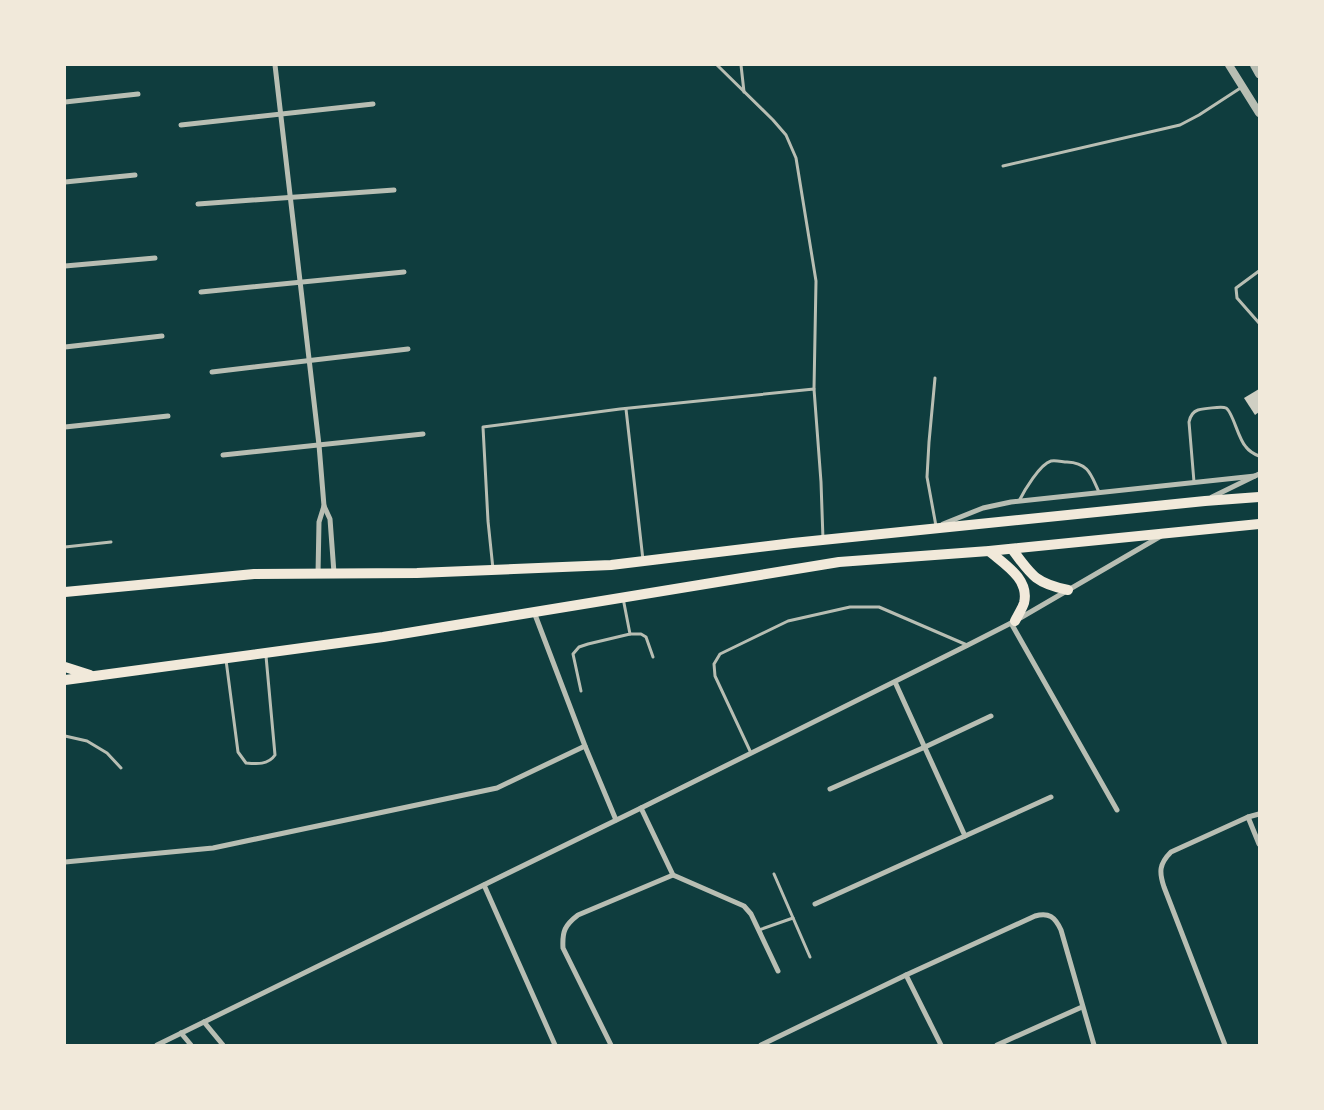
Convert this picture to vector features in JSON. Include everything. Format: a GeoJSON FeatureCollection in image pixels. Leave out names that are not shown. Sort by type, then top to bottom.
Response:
{"type":"FeatureCollection","features":[{"type":"Feature","properties":{"kind":"highway"},"geometry":{"type":"LineString","coordinates":[[66,592],[254,574],[417,573],[611,565],[934,528],[1259,497]]}},
{"type":"Feature","properties":{"kind":"highway"},"geometry":{"type":"LineString","coordinates":[[65,680],[383,637],[839,562],[1012,549],[1259,524]]}},
{"type":"Feature","properties":{"kind":"highway"},"geometry":{"type":"LineString","coordinates":[[1012,549],[1030,574],[1054,587],[1068,590]]}},
{"type":"Feature","properties":{"kind":"highway"},"geometry":{"type":"LineString","coordinates":[[989,551],[1019,576],[1024,590],[1024,603],[1013,622]]}},
{"type":"Feature","properties":{"kind":"highway"},"geometry":{"type":"LineString","coordinates":[[65,667],[92,676]]}},
{"type":"Feature","properties":{"kind":"street"},"geometry":{"type":"LineString","coordinates":[[275,65],[310,360],[324,506],[330,519],[334,573]]}},
{"type":"Feature","properties":{"kind":"street"},"geometry":{"type":"LineString","coordinates":[[1229,65],[1259,113]]}},
{"type":"Feature","properties":{"kind":"street"},"geometry":{"type":"LineString","coordinates":[[1254,65],[1259,74]]}},
{"type":"Feature","properties":{"kind":"street"},"geometry":{"type":"LineString","coordinates":[[65,102],[138,94]]}},
{"type":"Feature","properties":{"kind":"street"},"geometry":{"type":"LineString","coordinates":[[181,125],[373,104]]}},
{"type":"Feature","properties":{"kind":"street"},"geometry":{"type":"LineString","coordinates":[[65,182],[135,175]]}},
{"type":"Feature","properties":{"kind":"street"},"geometry":{"type":"LineString","coordinates":[[198,204],[394,190]]}},
{"type":"Feature","properties":{"kind":"street"},"geometry":{"type":"LineString","coordinates":[[65,266],[155,258]]}},
{"type":"Feature","properties":{"kind":"street"},"geometry":{"type":"LineString","coordinates":[[201,292],[404,272]]}},
{"type":"Feature","properties":{"kind":"street"},"geometry":{"type":"LineString","coordinates":[[65,347],[162,336]]}},
{"type":"Feature","properties":{"kind":"street"},"geometry":{"type":"LineString","coordinates":[[212,372],[408,349]]}},
{"type":"Feature","properties":{"kind":"street"},"geometry":{"type":"LineString","coordinates":[[65,426],[168,416]]}},
{"type":"Feature","properties":{"kind":"street"},"geometry":{"type":"LineString","coordinates":[[223,455],[423,434]]}},
{"type":"Feature","properties":{"kind":"street"},"geometry":{"type":"LineString","coordinates":[[934,528],[983,508],[1018,501],[1257,475]]}},
{"type":"Feature","properties":{"kind":"street"},"geometry":{"type":"LineString","coordinates":[[1204,501],[1257,475]]}},
{"type":"Feature","properties":{"kind":"street"},"geometry":{"type":"LineString","coordinates":[[318,574],[319,522],[324,506]]}},
{"type":"Feature","properties":{"kind":"street"},"geometry":{"type":"LineString","coordinates":[[156,1045],[895,682],[1013,622],[1166,534]]}},
{"type":"Feature","properties":{"kind":"street"},"geometry":{"type":"LineString","coordinates":[[534,612],[584,746],[616,820]]}},
{"type":"Feature","properties":{"kind":"street"},"geometry":{"type":"LineString","coordinates":[[1013,622],[1117,810]]}},
{"type":"Feature","properties":{"kind":"street"},"geometry":{"type":"LineString","coordinates":[[895,682],[965,836]]}},
{"type":"Feature","properties":{"kind":"street"},"geometry":{"type":"LineString","coordinates":[[830,789],[991,716]]}},
{"type":"Feature","properties":{"kind":"street"},"geometry":{"type":"LineString","coordinates":[[65,862],[213,848],[497,788],[584,746]]}},
{"type":"Feature","properties":{"kind":"street"},"geometry":{"type":"LineString","coordinates":[[815,904],[1051,797]]}},
{"type":"Feature","properties":{"kind":"street"},"geometry":{"type":"LineString","coordinates":[[641,808],[673,875],[744,906],[751,914],[778,971]]}},
{"type":"Feature","properties":{"kind":"street"},"geometry":{"type":"LineString","coordinates":[[1225,1045],[1164,887],[1160,868],[1164,859],[1171,852],[1259,814]]}},
{"type":"Feature","properties":{"kind":"street"},"geometry":{"type":"LineString","coordinates":[[1248,818],[1259,844]]}},
{"type":"Feature","properties":{"kind":"street"},"geometry":{"type":"LineString","coordinates":[[611,1045],[563,948],[562,936],[568,923],[578,915],[673,875]]}},
{"type":"Feature","properties":{"kind":"street"},"geometry":{"type":"LineString","coordinates":[[484,885],[554,1045]]}},
{"type":"Feature","properties":{"kind":"street"},"geometry":{"type":"LineString","coordinates":[[761,1045],[906,974],[1042,914],[1052,917],[1058,923],[1061,930],[1094,1045]]}},
{"type":"Feature","properties":{"kind":"street"},"geometry":{"type":"LineString","coordinates":[[906,974],[940,1045]]}},
{"type":"Feature","properties":{"kind":"street"},"geometry":{"type":"LineString","coordinates":[[997,1045],[1082,1007]]}},
{"type":"Feature","properties":{"kind":"street"},"geometry":{"type":"LineString","coordinates":[[204,1022],[223,1045]]}},
{"type":"Feature","properties":{"kind":"street"},"geometry":{"type":"LineString","coordinates":[[181,1033],[191,1045]]}},
{"type":"Feature","properties":{"kind":"lane"},"geometry":{"type":"LineString","coordinates":[[717,65],[786,135],[796,158],[816,281],[814,389],[823,540]]}},
{"type":"Feature","properties":{"kind":"lane"},"geometry":{"type":"LineString","coordinates":[[741,65],[744,92]]}},
{"type":"Feature","properties":{"kind":"lane"},"geometry":{"type":"LineString","coordinates":[[1003,166],[1180,125],[1243,87]]}},
{"type":"Feature","properties":{"kind":"lane"},"geometry":{"type":"LineString","coordinates":[[1259,272],[1236,288],[1237,298],[1259,323]]}},
{"type":"Feature","properties":{"kind":"lane"},"geometry":{"type":"LineString","coordinates":[[934,528],[927,477],[935,378]]}},
{"type":"Feature","properties":{"kind":"lane"},"geometry":{"type":"LineString","coordinates":[[494,570],[488,521],[482,427],[626,409],[814,389]]}},
{"type":"Feature","properties":{"kind":"lane"},"geometry":{"type":"LineString","coordinates":[[1194,483],[1189,422],[1192,413],[1198,410],[1226,408],[1230,412],[1240,438],[1246,447],[1259,456]]}},
{"type":"Feature","properties":{"kind":"lane"},"geometry":{"type":"LineString","coordinates":[[626,409],[643,561]]}},
{"type":"Feature","properties":{"kind":"lane"},"geometry":{"type":"LineString","coordinates":[[1018,501],[1038,472],[1051,461],[1073,462],[1082,465],[1089,471],[1100,492]]}},
{"type":"Feature","properties":{"kind":"lane"},"geometry":{"type":"LineString","coordinates":[[65,547],[111,542]]}},
{"type":"Feature","properties":{"kind":"lane"},"geometry":{"type":"LineString","coordinates":[[623,598],[630,634]]}},
{"type":"Feature","properties":{"kind":"lane"},"geometry":{"type":"LineString","coordinates":[[751,753],[715,676],[714,664],[720,654],[788,621],[850,607],[879,607],[968,645]]}},
{"type":"Feature","properties":{"kind":"lane"},"geometry":{"type":"LineString","coordinates":[[581,691],[573,654],[579,647],[630,634],[641,634],[646,637],[653,657]]}},
{"type":"Feature","properties":{"kind":"lane"},"geometry":{"type":"LineString","coordinates":[[225,658],[238,752],[246,763],[261,764],[273,759],[276,755],[266,653]]}},
{"type":"Feature","properties":{"kind":"lane"},"geometry":{"type":"LineString","coordinates":[[65,736],[87,741],[107,753],[121,768]]}},
{"type":"Feature","properties":{"kind":"lane"},"geometry":{"type":"LineString","coordinates":[[774,874],[810,957]]}},
{"type":"Feature","properties":{"kind":"lane"},"geometry":{"type":"LineString","coordinates":[[759,930],[794,918]]}},
{"type":"Feature","properties":{"kind":"building"},"geometry":{"type":"Polygon","coordinates":[[[1259,389],[1259,412],[1255,415],[1244,398],[1259,389]]]}}]}
